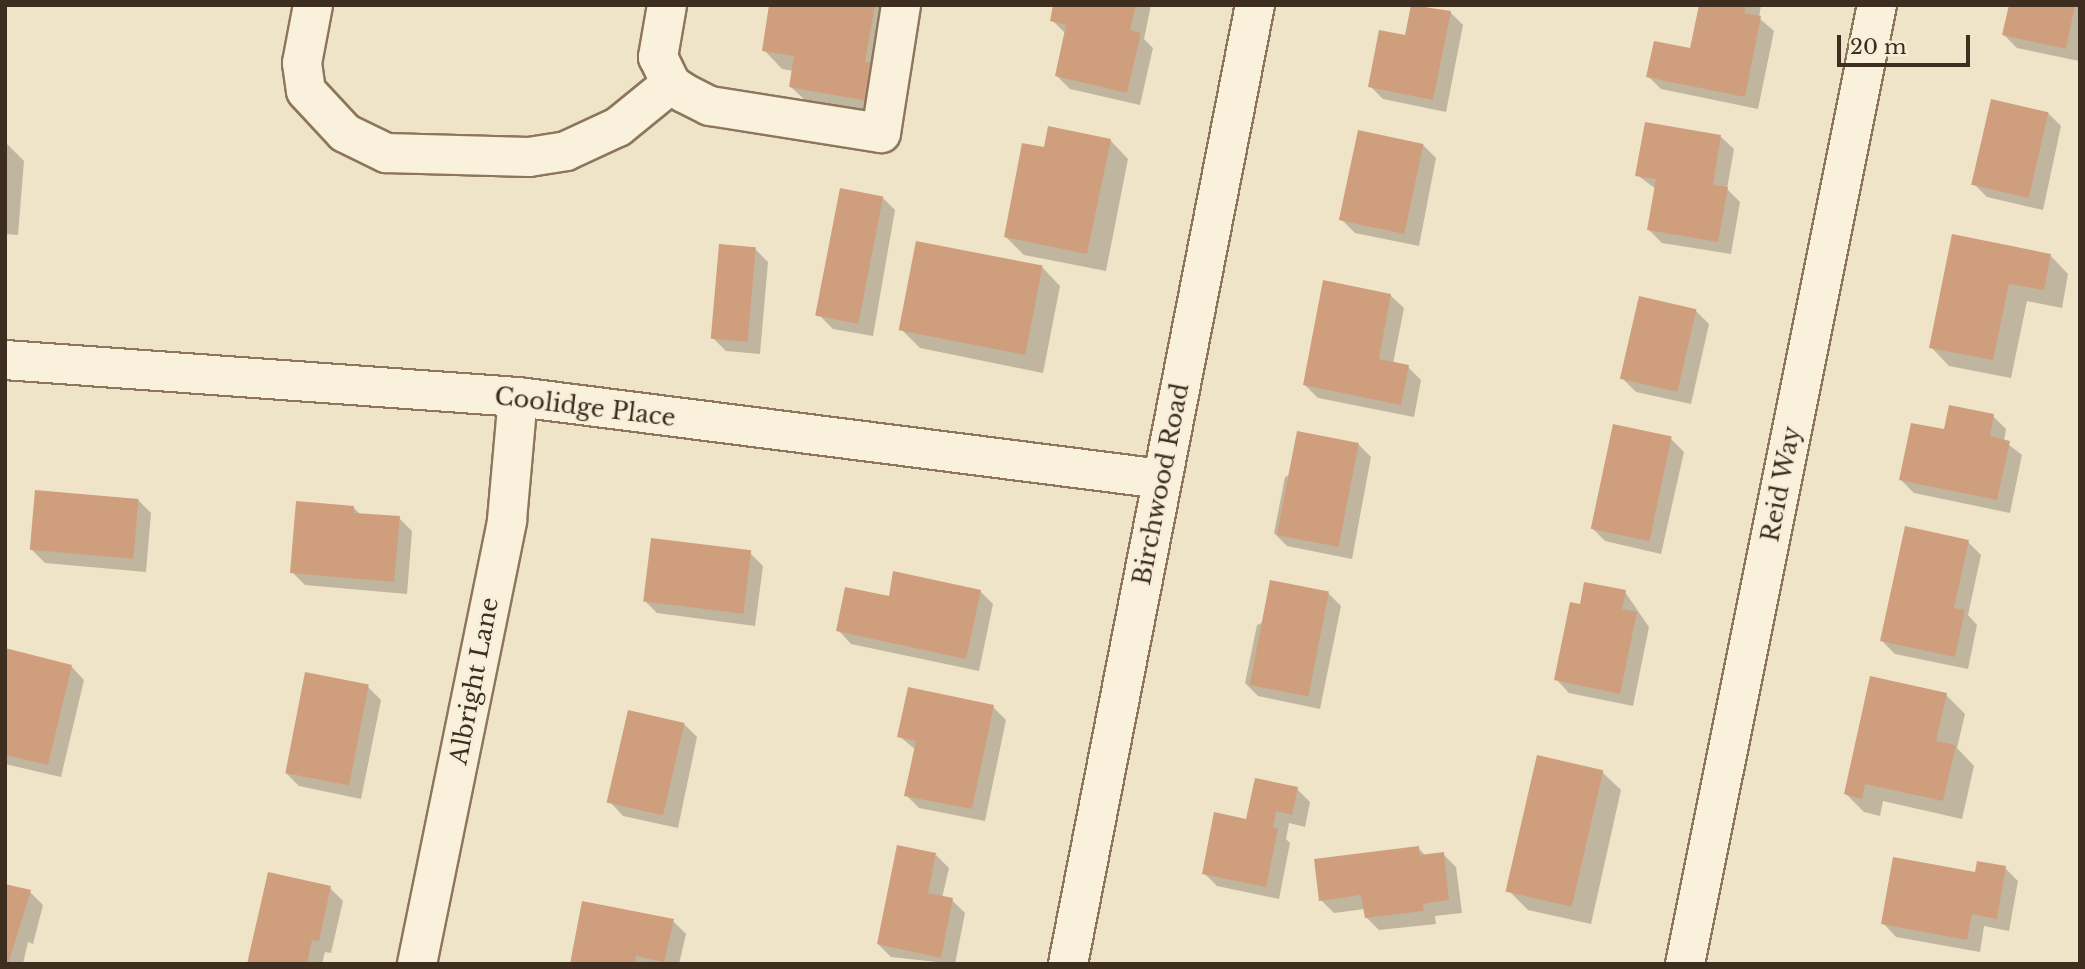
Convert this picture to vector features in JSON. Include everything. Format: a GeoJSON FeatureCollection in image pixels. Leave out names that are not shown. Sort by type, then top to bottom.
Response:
{"type":"FeatureCollection","features":[{"type":"Feature","properties":{"kind":"street"},"geometry":{"type":"LineString","coordinates":[[313,5],[302,63],[306,91],[345,133],[386,153],[529,157],[566,151],[618,127],[671,84]]}},
{"type":"Feature","properties":{"kind":"street"},"geometry":{"type":"LineString","coordinates":[[667,5],[658,57],[671,84],[710,106],[881,133],[901,5]]}},
{"type":"Feature","properties":{"kind":"street","name":"Birchwood Road"},"geometry":{"type":"LineString","coordinates":[[1068,964],[1255,5]]}},
{"type":"Feature","properties":{"kind":"street","name":"Reid Way"},"geometry":{"type":"LineString","coordinates":[[1685,964],[1877,5]]}},
{"type":"Feature","properties":{"kind":"street","name":"Coolidge Place"},"geometry":{"type":"LineString","coordinates":[[5,360],[517,397],[1162,479]]}},
{"type":"Feature","properties":{"kind":"street","name":"Albright Lane"},"geometry":{"type":"LineString","coordinates":[[417,964],[507,520],[517,397]]}},
{"type":"Feature","properties":{"kind":"building"},"geometry":{"type":"Polygon","coordinates":[[[769,5],[875,5],[865,62],[879,64],[873,102],[789,87],[794,56],[762,51],[769,5]]]}},
{"type":"Feature","properties":{"kind":"building"},"geometry":{"type":"Polygon","coordinates":[[[1053,5],[1136,5],[1130,30],[1141,33],[1127,93],[1055,76],[1066,25],[1050,21],[1053,5]]]}},
{"type":"Feature","properties":{"kind":"building"},"geometry":{"type":"Polygon","coordinates":[[[1411,5],[1451,11],[1433,100],[1368,87],[1379,30],[1405,35],[1411,5]]]}},
{"type":"Feature","properties":{"kind":"building"},"geometry":{"type":"Polygon","coordinates":[[[1699,5],[1746,5],[1744,13],[1761,16],[1745,97],[1646,77],[1654,41],[1690,48],[1699,5]]]}},
{"type":"Feature","properties":{"kind":"building"},"geometry":{"type":"Polygon","coordinates":[[[2009,5],[2075,5],[2066,49],[2002,35],[2009,5]]]}},
{"type":"Feature","properties":{"kind":"building"},"geometry":{"type":"Polygon","coordinates":[[[1991,99],[2048,112],[2029,198],[1971,185],[1991,99]]]}},
{"type":"Feature","properties":{"kind":"building"},"geometry":{"type":"Polygon","coordinates":[[[1645,122],[1721,135],[1713,185],[1728,187],[1718,242],[1647,230],[1656,179],[1635,176],[1645,122]]]}},
{"type":"Feature","properties":{"kind":"building"},"geometry":{"type":"Polygon","coordinates":[[[1048,126],[1111,139],[1087,254],[1004,237],[1022,143],[1044,147],[1048,126]]]}},
{"type":"Feature","properties":{"kind":"building"},"geometry":{"type":"Polygon","coordinates":[[[1358,130],[1424,144],[1404,234],[1339,220],[1358,130]]]}},
{"type":"Feature","properties":{"kind":"building"},"geometry":{"type":"Polygon","coordinates":[[[840,188],[883,196],[858,324],[815,316],[840,188]]]}},
{"type":"Feature","properties":{"kind":"building"},"geometry":{"type":"Polygon","coordinates":[[[1952,234],[2051,254],[2044,290],[2009,284],[1993,360],[1929,348],[1952,234]]]}},
{"type":"Feature","properties":{"kind":"building"},"geometry":{"type":"Polygon","coordinates":[[[916,241],[1043,266],[1025,355],[899,330],[916,241]]]}},
{"type":"Feature","properties":{"kind":"building"},"geometry":{"type":"Polygon","coordinates":[[[719,244],[756,247],[748,342],[711,339],[719,244]]]}},
{"type":"Feature","properties":{"kind":"building"},"geometry":{"type":"Polygon","coordinates":[[[1323,280],[1391,294],[1379,359],[1409,365],[1401,405],[1303,385],[1323,280]]]}},
{"type":"Feature","properties":{"kind":"building"},"geometry":{"type":"Polygon","coordinates":[[[1639,296],[1696,309],[1677,392],[1620,379],[1639,296]]]}},
{"type":"Feature","properties":{"kind":"building"},"geometry":{"type":"Polygon","coordinates":[[[1949,405],[1994,414],[1990,436],[2010,441],[1997,500],[1899,480],[1911,423],[1944,429],[1949,405]]]}},
{"type":"Feature","properties":{"kind":"building"},"geometry":{"type":"Polygon","coordinates":[[[1613,424],[1672,436],[1649,541],[1591,529],[1613,424]]]}},
{"type":"Feature","properties":{"kind":"building"},"geometry":{"type":"Polygon","coordinates":[[[1297,431],[1359,443],[1339,547],[1277,535],[1297,431]]]}},
{"type":"Feature","properties":{"kind":"building"},"geometry":{"type":"Polygon","coordinates":[[[35,490],[139,499],[133,559],[30,550],[35,490]]]}},
{"type":"Feature","properties":{"kind":"building"},"geometry":{"type":"Polygon","coordinates":[[[296,501],[354,506],[354,513],[400,516],[394,582],[290,573],[296,501]]]}},
{"type":"Feature","properties":{"kind":"building"},"geometry":{"type":"Polygon","coordinates":[[[1905,526],[1969,540],[1954,608],[1965,610],[1955,657],[1880,641],[1905,526]]]}},
{"type":"Feature","properties":{"kind":"building"},"geometry":{"type":"Polygon","coordinates":[[[651,538],[751,550],[743,614],[643,602],[651,538]]]}},
{"type":"Feature","properties":{"kind":"building"},"geometry":{"type":"Polygon","coordinates":[[[893,571],[981,590],[966,659],[836,631],[845,587],[889,596],[893,571]]]}},
{"type":"Feature","properties":{"kind":"building"},"geometry":{"type":"Polygon","coordinates":[[[1270,580],[1329,591],[1308,696],[1250,685],[1270,580]]]}},
{"type":"Feature","properties":{"kind":"building"},"geometry":{"type":"Polygon","coordinates":[[[1584,582],[1626,590],[1622,609],[1637,612],[1620,694],[1554,680],[1570,602],[1580,604],[1584,582]]]}},
{"type":"Feature","properties":{"kind":"building"},"geometry":{"type":"Polygon","coordinates":[[[5,648],[72,665],[48,765],[5,755],[5,648]]]}},
{"type":"Feature","properties":{"kind":"building"},"geometry":{"type":"Polygon","coordinates":[[[305,672],[369,684],[349,786],[285,773],[305,672]]]}},
{"type":"Feature","properties":{"kind":"building"},"geometry":{"type":"Polygon","coordinates":[[[1870,676],[1947,693],[1936,741],[1956,745],[1943,801],[1865,784],[1862,799],[1844,794],[1870,676]]]}},
{"type":"Feature","properties":{"kind":"building"},"geometry":{"type":"Polygon","coordinates":[[[908,687],[994,705],[972,809],[904,796],[916,741],[897,737],[908,687]]]}},
{"type":"Feature","properties":{"kind":"building"},"geometry":{"type":"Polygon","coordinates":[[[628,710],[685,723],[663,816],[607,803],[628,710]]]}},
{"type":"Feature","properties":{"kind":"building"},"geometry":{"type":"Polygon","coordinates":[[[1537,755],[1603,770],[1572,907],[1506,891],[1537,755]]]}},
{"type":"Feature","properties":{"kind":"building"},"geometry":{"type":"Polygon","coordinates":[[[1255,778],[1298,787],[1292,815],[1276,811],[1273,827],[1278,829],[1266,887],[1202,874],[1214,812],[1246,819],[1255,778]]]}},
{"type":"Feature","properties":{"kind":"building"},"geometry":{"type":"Polygon","coordinates":[[[897,845],[936,853],[928,893],[953,898],[941,958],[877,944],[897,845]]]}},
{"type":"Feature","properties":{"kind":"building"},"geometry":{"type":"Polygon","coordinates":[[[1419,846],[1420,855],[1444,852],[1449,900],[1423,904],[1424,911],[1365,918],[1361,895],[1319,901],[1314,859],[1419,846]]]}},
{"type":"Feature","properties":{"kind":"building"},"geometry":{"type":"Polygon","coordinates":[[[1893,857],[1975,872],[1977,861],[2006,866],[1997,919],[1972,914],[1967,940],[1881,924],[1893,857]]]}},
{"type":"Feature","properties":{"kind":"building"},"geometry":{"type":"Polygon","coordinates":[[[268,872],[331,886],[319,941],[312,940],[307,964],[247,964],[268,872]]]}},
{"type":"Feature","properties":{"kind":"building"},"geometry":{"type":"Polygon","coordinates":[[[5,884],[31,890],[8,964],[5,964],[5,884]]]}},
{"type":"Feature","properties":{"kind":"building"},"geometry":{"type":"Polygon","coordinates":[[[582,901],[674,919],[664,962],[636,956],[635,964],[570,964],[582,901]]]}}]}
